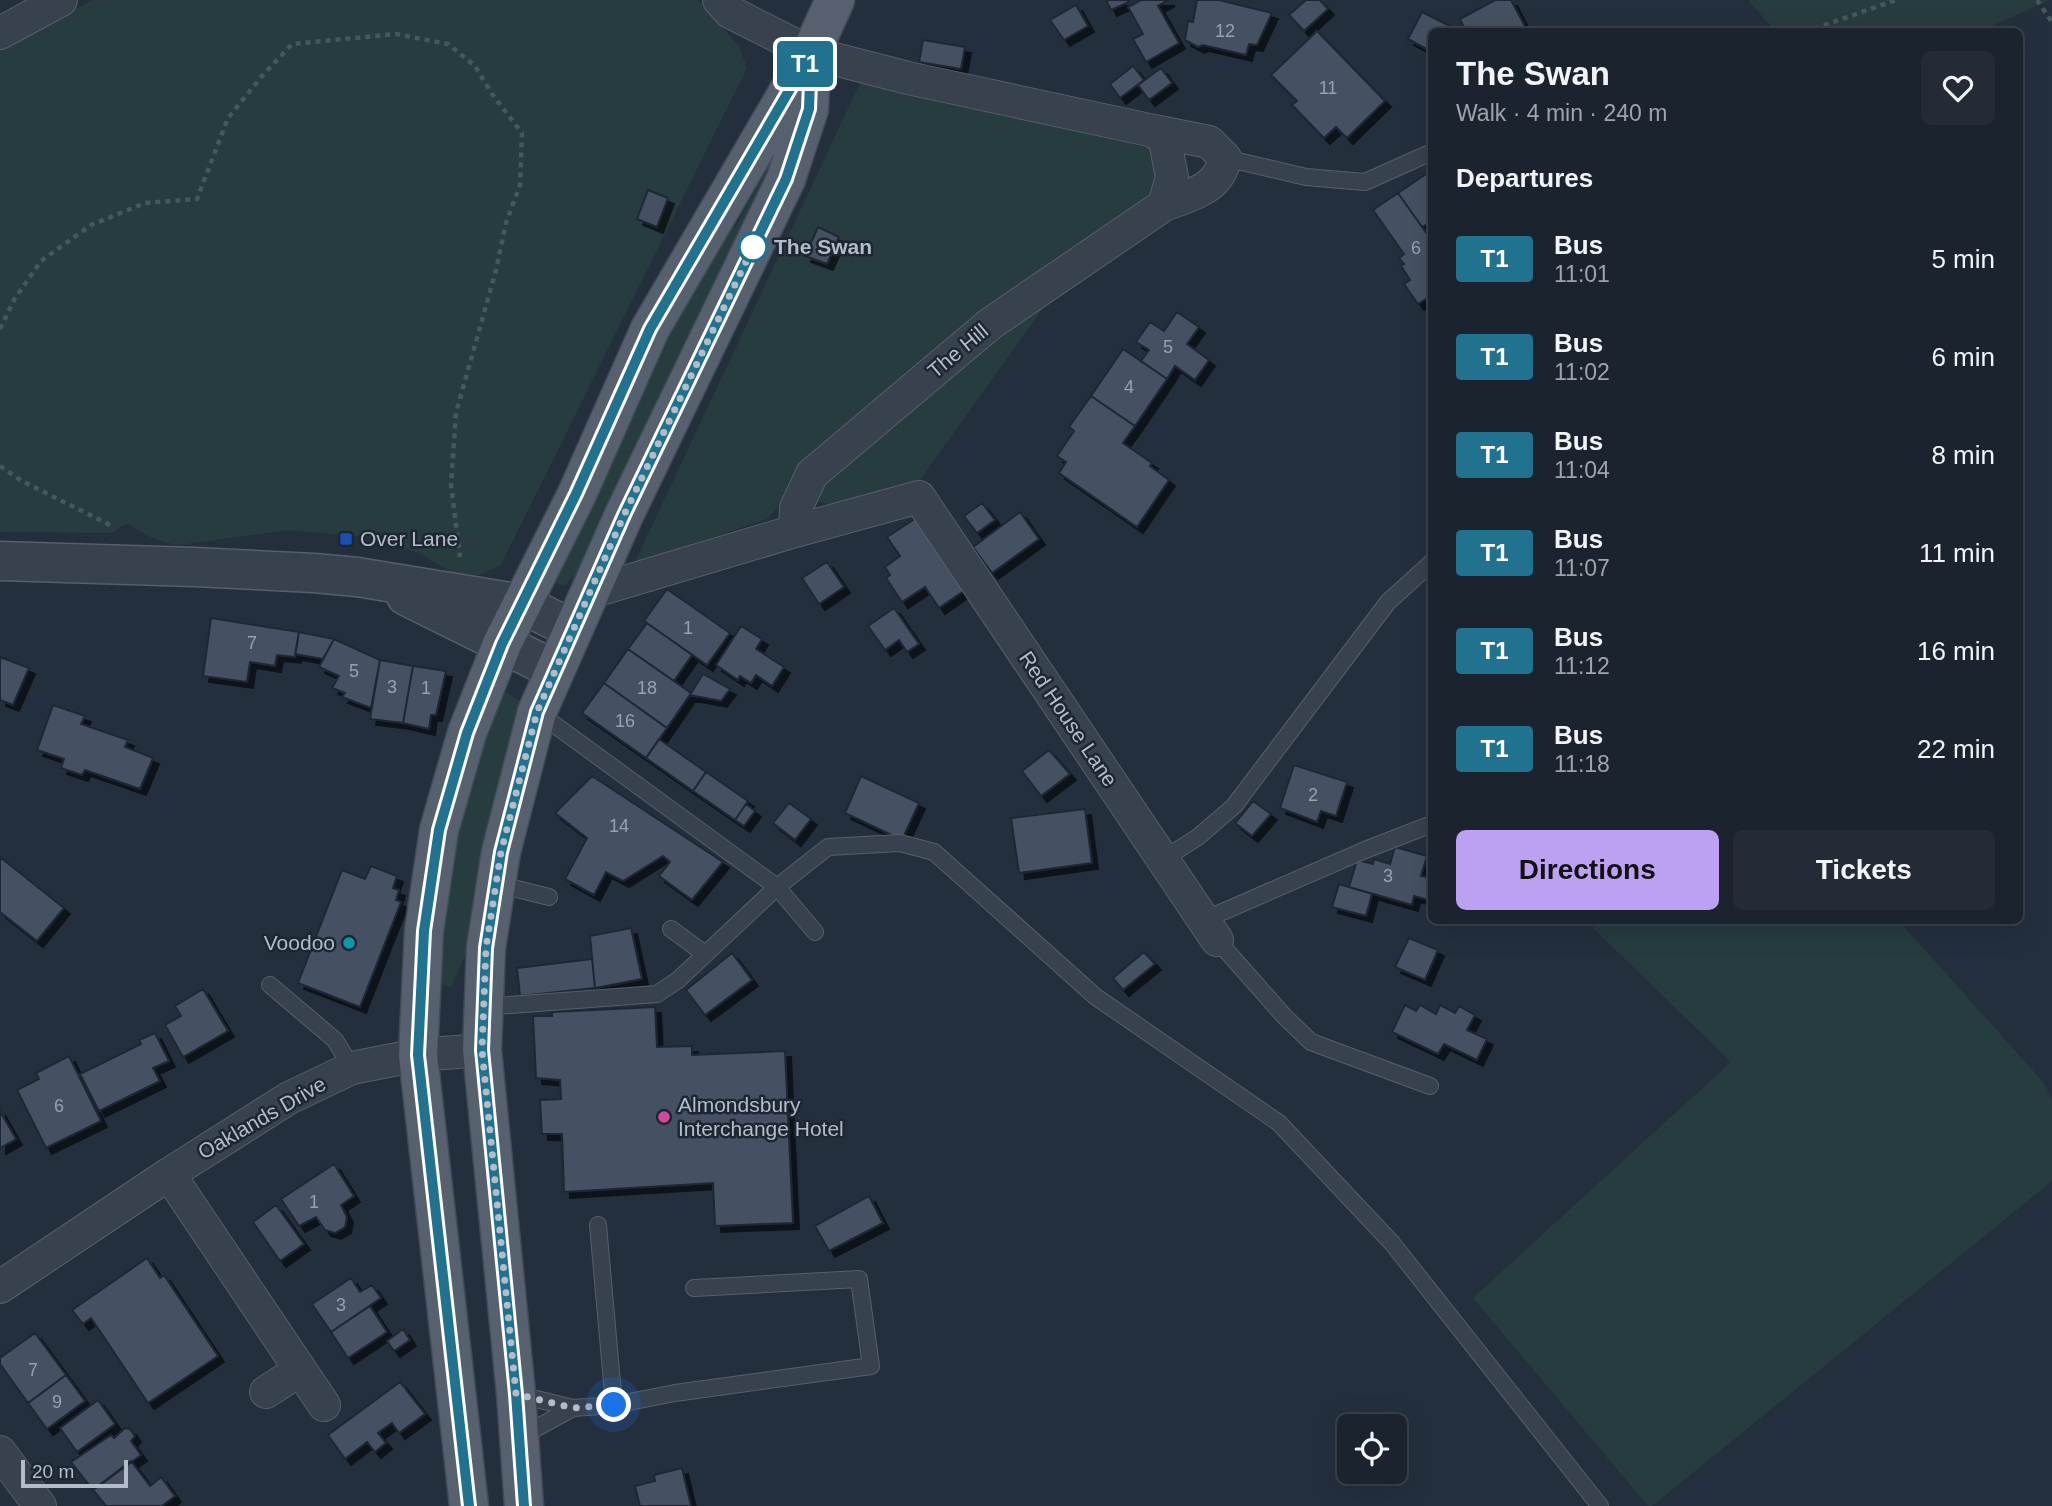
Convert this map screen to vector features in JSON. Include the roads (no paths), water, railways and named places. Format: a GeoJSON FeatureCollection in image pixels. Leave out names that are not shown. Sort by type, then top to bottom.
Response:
{"type":"FeatureCollection","features":[{"type":"Feature","properties":{"kind":"main road"},"geometry":{"type":"LineString","coordinates":[[469,1506],[418,1055],[424,931],[439,830],[467,733],[502,644],[576,494],[650,329],[811,53],[835,0]]}},
{"type":"Feature","properties":{"kind":"main road"},"geometry":{"type":"LineString","coordinates":[[524,1506],[516,1394],[482,1050],[486,948],[501,852],[537,712],[572,629],[786,179],[809,109],[811,53]]}},
{"type":"Feature","properties":{"kind":"street"},"geometry":{"type":"LineString","coordinates":[[0,33],[61,0]]}},
{"type":"Feature","properties":{"kind":"street"},"geometry":{"type":"LineString","coordinates":[[719,0],[730,12],[811,53],[908,78],[1209,142],[1225,158]]}},
{"type":"Feature","properties":{"kind":"street"},"geometry":{"type":"LineString","coordinates":[[1154,131],[1165,141],[1172,177],[1164,205]]}},
{"type":"Feature","properties":{"kind":"street","name":"The Hill"},"geometry":{"type":"LineString","coordinates":[[795,531],[796,508],[812,474],[990,324],[1164,205],[1209,187],[1223,170],[1225,158]]}},
{"type":"Feature","properties":{"kind":"street","name":"Red House Lane"},"geometry":{"type":"LineString","coordinates":[[795,531],[919,497],[1211,930]]}},
{"type":"Feature","properties":{"kind":"street"},"geometry":{"type":"LineString","coordinates":[[588,593],[795,531]]}},
{"type":"Feature","properties":{"kind":"street"},"geometry":{"type":"LineString","coordinates":[[0,561],[357,577],[522,604],[572,629]]}},
{"type":"Feature","properties":{"kind":"street"},"geometry":{"type":"LineString","coordinates":[[378,582],[555,670]]}},
{"type":"Feature","properties":{"kind":"street","name":"Oaklands Drive"},"geometry":{"type":"LineString","coordinates":[[0,1287],[289,1098],[352,1068],[418,1055],[482,1050]]}},
{"type":"Feature","properties":{"kind":"street"},"geometry":{"type":"LineString","coordinates":[[169,1174],[324,1405]]}},
{"type":"Feature","properties":{"kind":"street"},"geometry":{"type":"LineString","coordinates":[[266,1392],[300,1370]]}},
{"type":"Feature","properties":{"kind":"street"},"geometry":{"type":"LineString","coordinates":[[0,1452],[40,1506]]}},
{"type":"Feature","properties":{"kind":"lane"},"geometry":{"type":"LineString","coordinates":[[1225,158],[1306,177],[1364,182],[1428,154]]}},
{"type":"Feature","properties":{"kind":"lane"},"geometry":{"type":"LineString","coordinates":[[1162,860],[1198,836],[1234,806],[1388,602],[1428,566]]}},
{"type":"Feature","properties":{"kind":"lane"},"geometry":{"type":"LineString","coordinates":[[537,712],[777,887],[815,932]]}},
{"type":"Feature","properties":{"kind":"lane"},"geometry":{"type":"LineString","coordinates":[[1428,826],[1365,850],[1211,930],[1284,1016],[1311,1042],[1430,1086]]}},
{"type":"Feature","properties":{"kind":"lane"},"geometry":{"type":"LineString","coordinates":[[483,1007],[657,994],[678,980],[777,887],[828,847],[900,843],[934,852],[1096,998],[1279,1123],[1392,1243],[1600,1506]]}},
{"type":"Feature","properties":{"kind":"lane"},"geometry":{"type":"LineString","coordinates":[[497,884],[549,897]]}},
{"type":"Feature","properties":{"kind":"lane"},"geometry":{"type":"LineString","coordinates":[[670,929],[705,954]]}},
{"type":"Feature","properties":{"kind":"lane"},"geometry":{"type":"LineString","coordinates":[[270,985],[335,1040],[352,1068]]}},
{"type":"Feature","properties":{"kind":"lane"},"geometry":{"type":"LineString","coordinates":[[598,1225],[614,1405]]}},
{"type":"Feature","properties":{"kind":"lane"},"geometry":{"type":"LineString","coordinates":[[516,1394],[573,1408],[614,1405],[675,1393],[871,1366],[859,1279],[694,1288]]}},
{"type":"Feature","properties":{"kind":"lane"},"geometry":{"type":"LineString","coordinates":[[519,1437],[573,1408]]}},
{"type":"Feature","properties":{"kind":"place","name":"The Swan"},"geometry":{"type":"Point","coordinates":[753,247]}},
{"type":"Feature","properties":{"kind":"place","name":"Over Lane"},"geometry":{"type":"Point","coordinates":[346,539]}},
{"type":"Feature","properties":{"kind":"place","name":"Voodoo"},"geometry":{"type":"Point","coordinates":[349,943]}},
{"type":"Feature","properties":{"kind":"place","name":"Almondsbury Interchange Hotel"},"geometry":{"type":"Point","coordinates":[664,1117]}}]}
